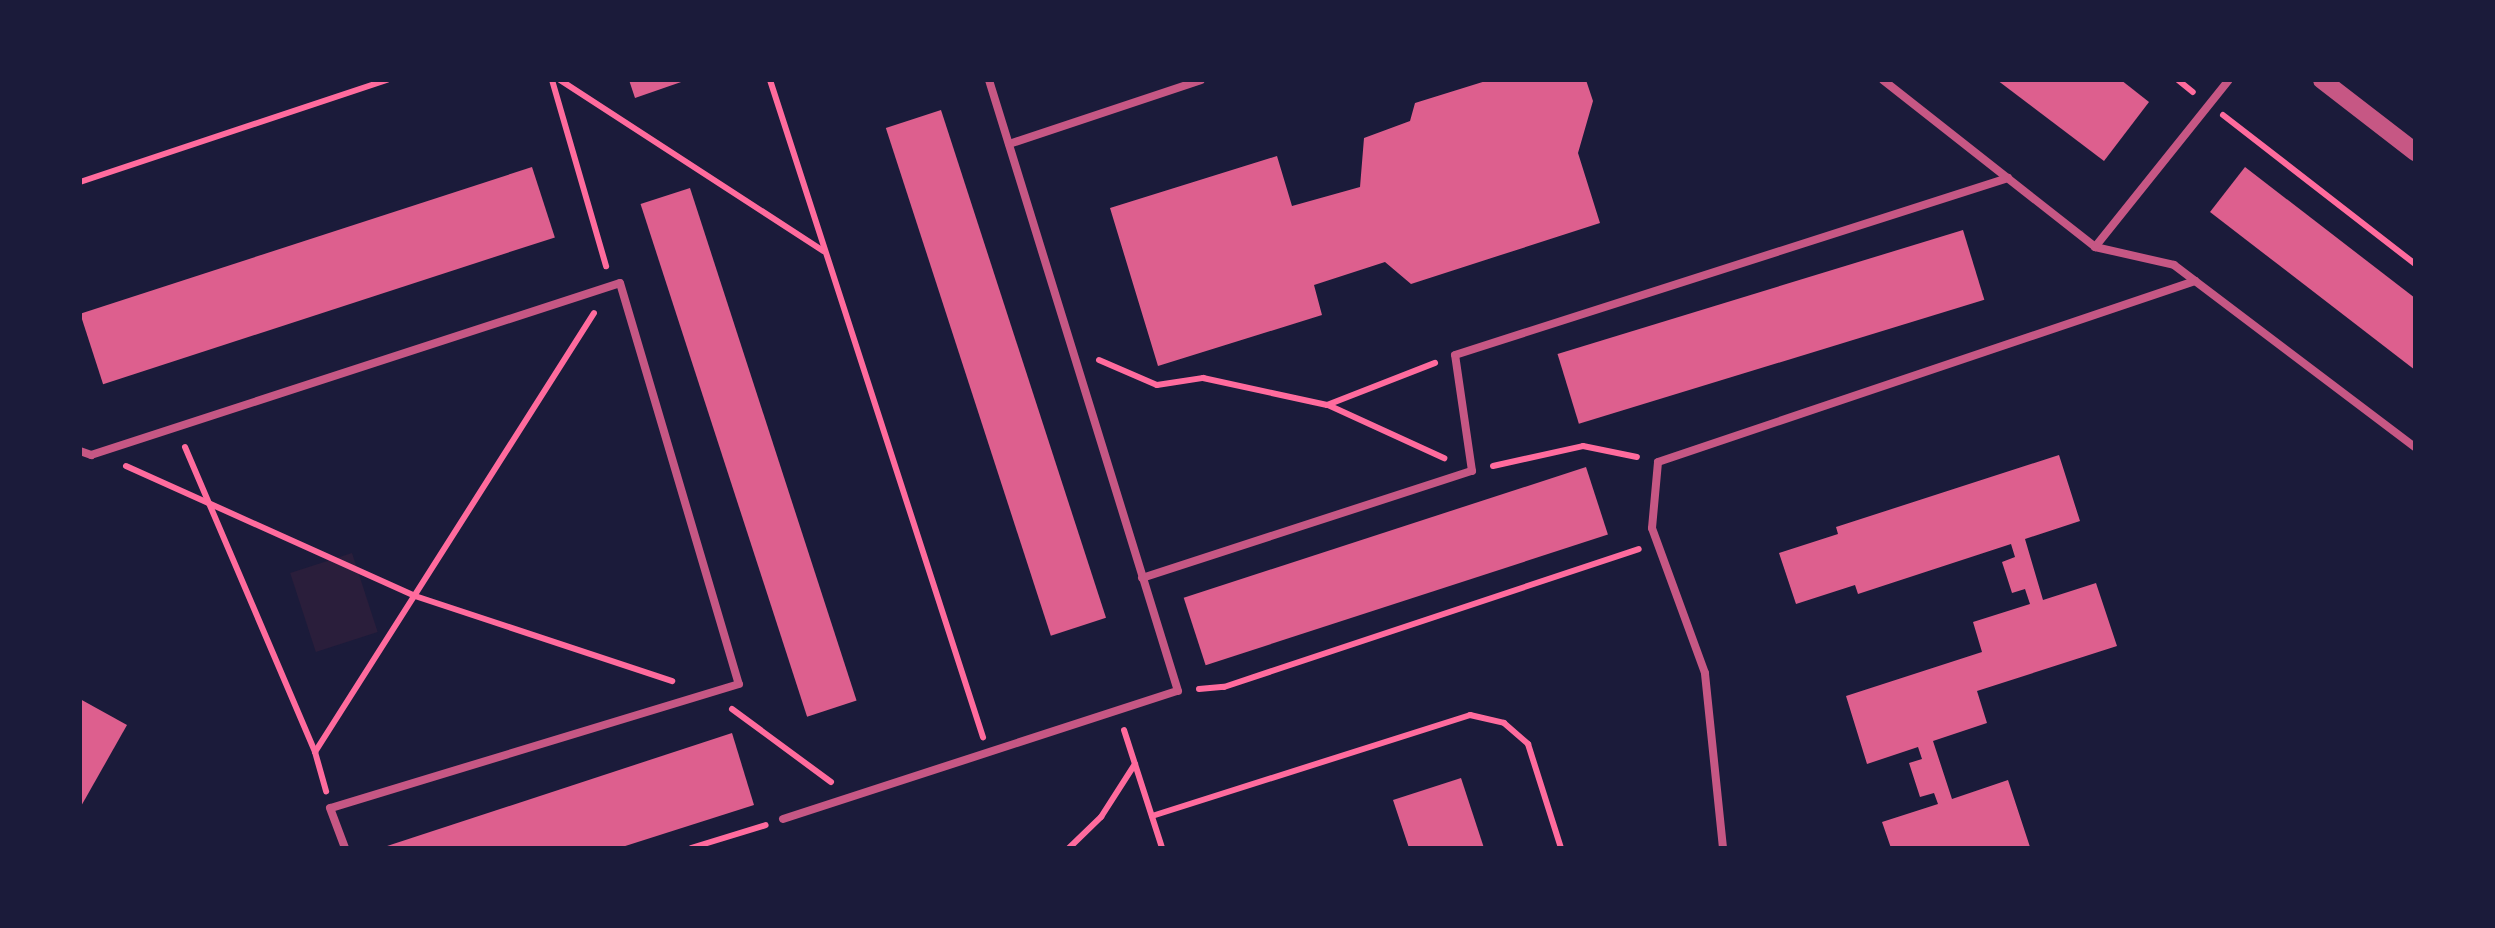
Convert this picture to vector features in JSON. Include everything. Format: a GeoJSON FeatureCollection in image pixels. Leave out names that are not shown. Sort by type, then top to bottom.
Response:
{"type":"FeatureCollection","features":[{"type":"Feature","properties":{"kind":"street"},"geometry":{"type":"LineString","coordinates":[[2322,80],[2415,152]]}},
{"type":"Feature","properties":{"kind":"lane"},"geometry":{"type":"LineString","coordinates":[[783,819],[1178,691],[989,80]]}},
{"type":"Feature","properties":{"kind":"lane"},"geometry":{"type":"LineString","coordinates":[[1009,144],[1200,80]]}},
{"type":"Feature","properties":{"kind":"lane"},"geometry":{"type":"LineString","coordinates":[[1883,80],[2095,247],[2174,265],[2415,447]]}},
{"type":"Feature","properties":{"kind":"lane"},"geometry":{"type":"LineString","coordinates":[[2095,247],[2229,80]]}},
{"type":"Feature","properties":{"kind":"lane"},"geometry":{"type":"LineString","coordinates":[[1142,578],[1472,471],[1454,355],[2008,178]]}},
{"type":"Feature","properties":{"kind":"lane"},"geometry":{"type":"LineString","coordinates":[[1723,848],[1705,673],[1652,528],[1658,462],[2194,281]]}},
{"type":"Feature","properties":{"kind":"lane"},"geometry":{"type":"LineString","coordinates":[[80,450],[98,453],[620,283],[739,684],[330,808],[345,848]]}},
{"type":"Feature","properties":{"kind":"path"},"geometry":{"type":"LineString","coordinates":[[80,182],[387,80]]}},
{"type":"Feature","properties":{"kind":"path"},"geometry":{"type":"LineString","coordinates":[[315,752],[612,285],[552,80]]}},
{"type":"Feature","properties":{"kind":"path"},"geometry":{"type":"LineString","coordinates":[[560,80],[823,250]]}},
{"type":"Feature","properties":{"kind":"path"},"geometry":{"type":"LineString","coordinates":[[770,80],[988,752]]}},
{"type":"Feature","properties":{"kind":"path"},"geometry":{"type":"LineString","coordinates":[[2178,80],[2415,264]]}},
{"type":"Feature","properties":{"kind":"path"},"geometry":{"type":"LineString","coordinates":[[1072,348],[1156,385],[1203,378],[1326,405],[1454,355]]}},
{"type":"Feature","properties":{"kind":"path"},"geometry":{"type":"LineString","coordinates":[[176,428],[315,752],[330,808]]}},
{"type":"Feature","properties":{"kind":"path"},"geometry":{"type":"LineString","coordinates":[[98,453],[414,596],[710,694],[850,796]]}},
{"type":"Feature","properties":{"kind":"path"},"geometry":{"type":"LineString","coordinates":[[1178,691],[1224,687],[1658,542]]}},
{"type":"Feature","properties":{"kind":"path"},"geometry":{"type":"LineString","coordinates":[[1117,710],[1162,848]]}},
{"type":"Feature","properties":{"kind":"path"},"geometry":{"type":"LineString","coordinates":[[1152,816],[1470,715],[1504,723],[1528,744],[1561,848]]}},
{"type":"Feature","properties":{"kind":"path"},"geometry":{"type":"LineString","coordinates":[[1069,848],[1101,817],[1135,764]]}},
{"type":"Feature","properties":{"kind":"path"},"geometry":{"type":"LineString","coordinates":[[691,848],[783,819]]}},
{"type":"Feature","properties":{"kind":"shaded area"},"geometry":{"type":"Polygon","coordinates":[[[352,553],[378,632],[316,652],[290,573],[352,553]]]}},
{"type":"Feature","properties":{"kind":"building"},"geometry":{"type":"Polygon","coordinates":[[[629,80],[684,80],[684,81],[635,98],[629,80]]]}},
{"type":"Feature","properties":{"kind":"building"},"geometry":{"type":"Polygon","coordinates":[[[1489,80],[1586,80],[1593,101],[1578,153],[1600,223],[1411,284],[1385,262],[1314,285],[1322,315],[1158,366],[1110,208],[1277,156],[1292,206],[1360,187],[1364,138],[1410,121],[1415,103],[1489,80]]]}},
{"type":"Feature","properties":{"kind":"building"},"geometry":{"type":"Polygon","coordinates":[[[1997,80],[2121,80],[2149,102],[2104,161],[1997,80]]]}},
{"type":"Feature","properties":{"kind":"building"},"geometry":{"type":"Polygon","coordinates":[[[941,110],[1106,618],[1051,636],[886,128],[941,110]]]}},
{"type":"Feature","properties":{"kind":"building"},"geometry":{"type":"Polygon","coordinates":[[[532,167],[555,237],[103,384],[80,314],[532,167]]]}},
{"type":"Feature","properties":{"kind":"building"},"geometry":{"type":"Polygon","coordinates":[[[2245,167],[2415,298],[2415,370],[2210,212],[2245,167]]]}},
{"type":"Feature","properties":{"kind":"building"},"geometry":{"type":"Polygon","coordinates":[[[690,188],[857,701],[807,717],[641,204],[690,188]]]}},
{"type":"Feature","properties":{"kind":"building"},"geometry":{"type":"Polygon","coordinates":[[[1963,230],[1984,300],[1579,424],[1558,354],[1963,230]]]}},
{"type":"Feature","properties":{"kind":"building"},"geometry":{"type":"Polygon","coordinates":[[[2059,455],[2080,521],[2025,539],[2043,600],[2096,583],[2117,646],[1977,691],[1987,723],[1933,741],[1952,799],[2008,780],[2030,847],[1891,848],[1882,822],[1938,804],[1934,793],[1920,797],[1909,763],[1922,759],[1918,747],[1867,764],[1846,696],[1982,652],[1973,622],[2030,604],[2025,589],[2012,593],[2002,562],[2015,557],[2011,544],[1858,594],[1855,585],[1796,604],[1779,553],[1838,534],[1836,527],[2059,455]]]}},
{"type":"Feature","properties":{"kind":"building"},"geometry":{"type":"Polygon","coordinates":[[[1586,467],[1608,535],[1206,665],[1184,598],[1586,467]]]}},
{"type":"Feature","properties":{"kind":"building"},"geometry":{"type":"Polygon","coordinates":[[[80,699],[127,725],[80,808],[80,699]]]}},
{"type":"Feature","properties":{"kind":"building"},"geometry":{"type":"Polygon","coordinates":[[[732,733],[754,805],[619,848],[381,848],[732,733]]]}},
{"type":"Feature","properties":{"kind":"building"},"geometry":{"type":"Polygon","coordinates":[[[1461,778],[1484,848],[1409,848],[1393,800],[1461,778]]]}}]}
